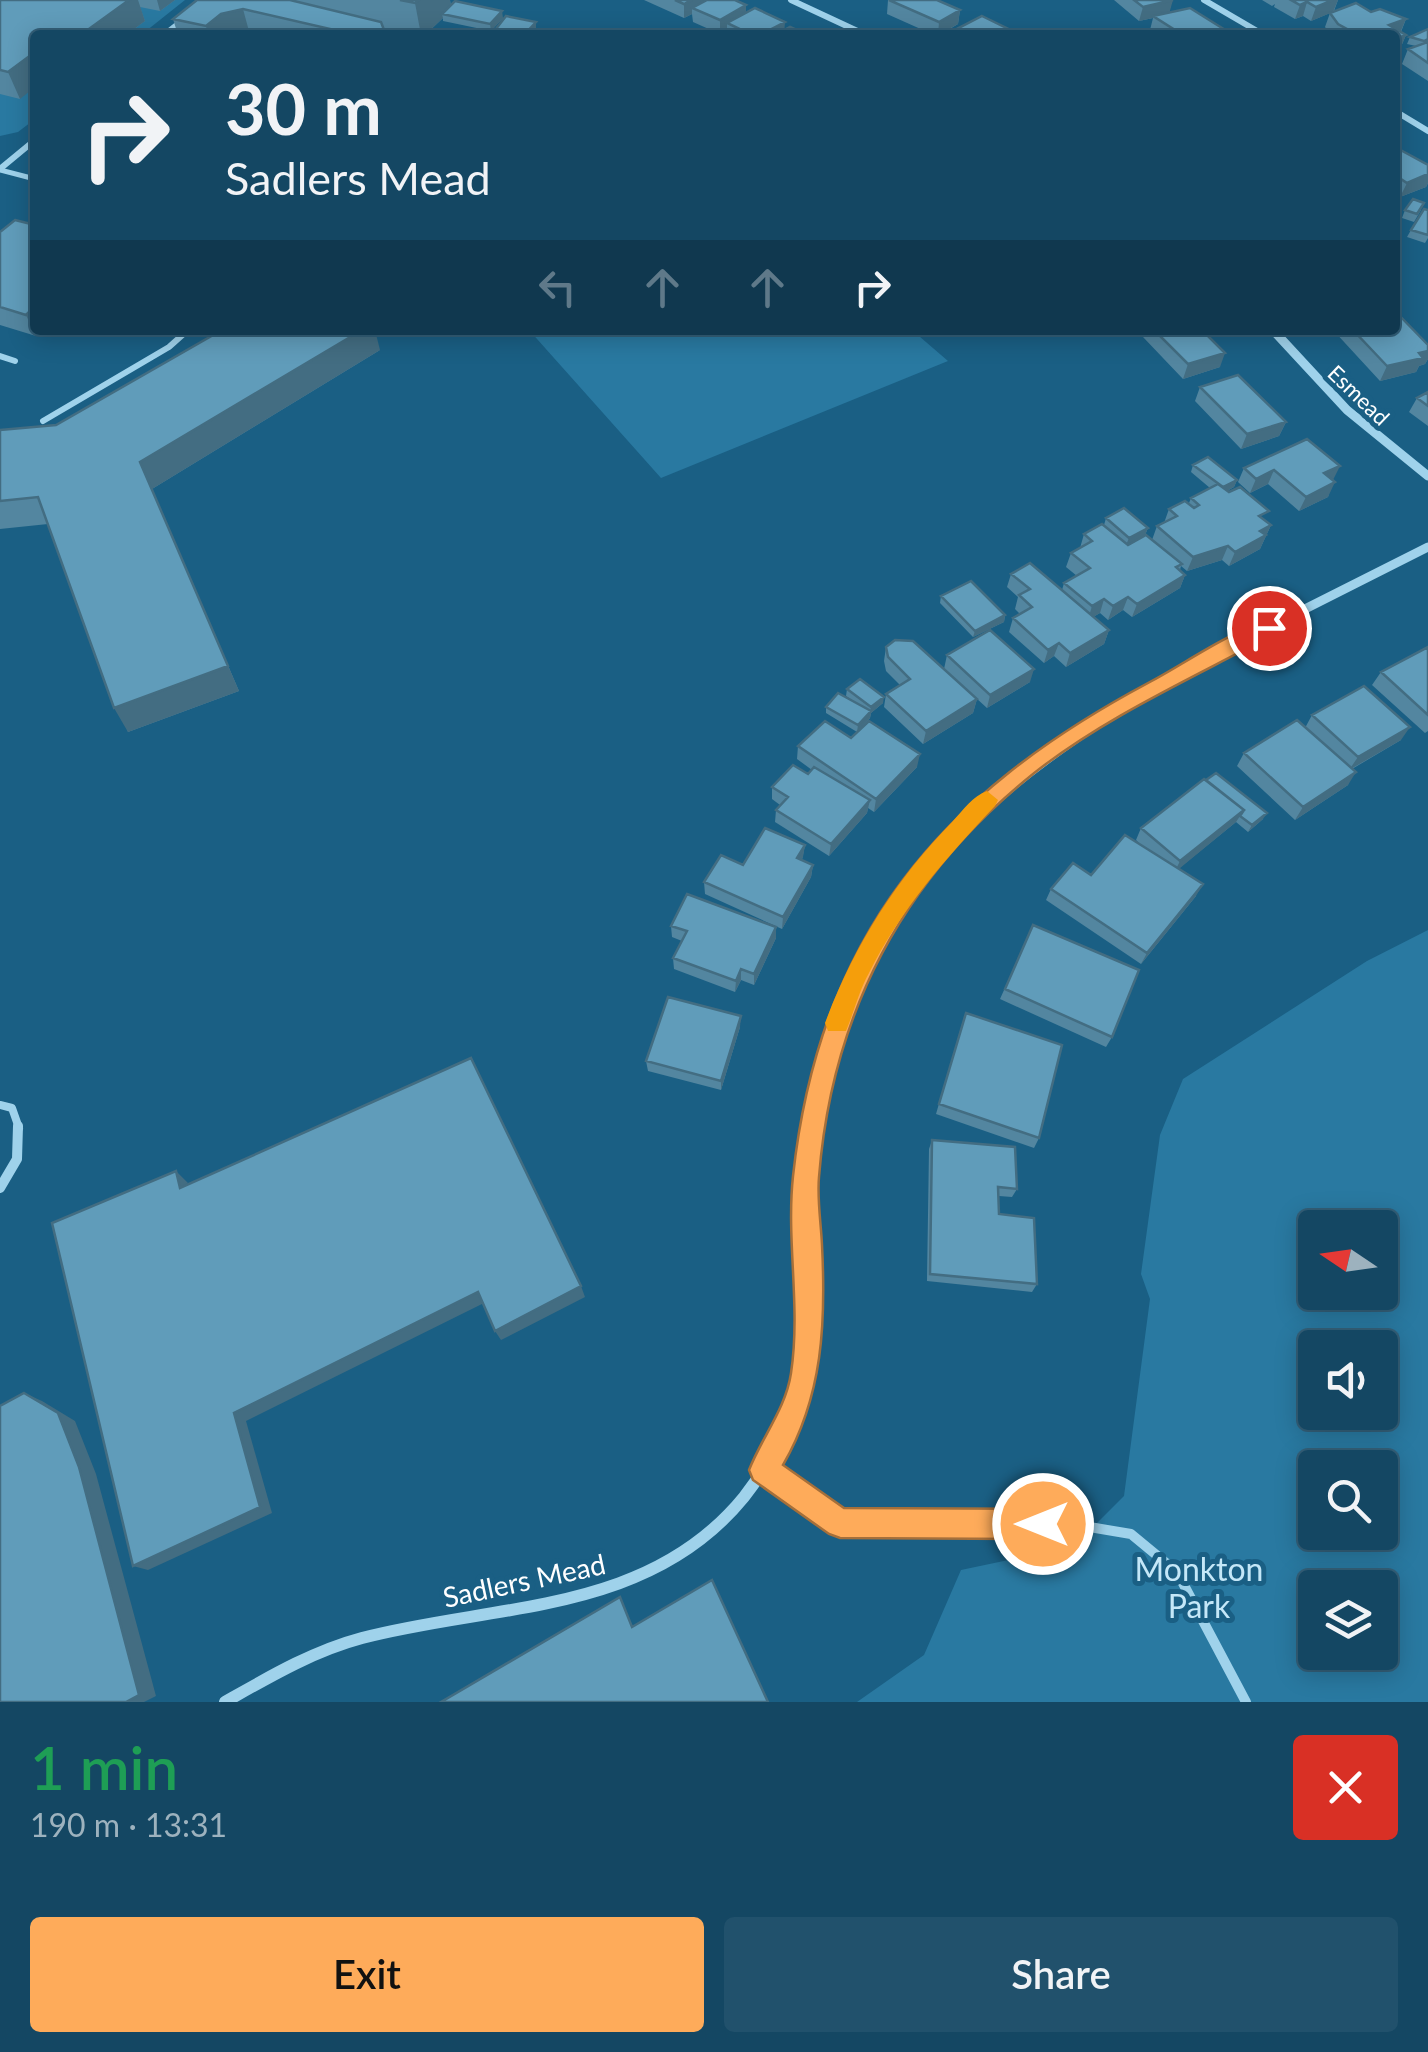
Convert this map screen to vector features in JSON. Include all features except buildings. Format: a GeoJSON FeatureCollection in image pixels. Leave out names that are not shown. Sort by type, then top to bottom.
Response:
{"type":"FeatureCollection","features":[{"type":"Feature","properties":{"kind":"street"},"geometry":{"type":"LineString","coordinates":[[791,0],[855,30]]}},
{"type":"Feature","properties":{"kind":"street"},"geometry":{"type":"LineString","coordinates":[[1204,0],[1255,30]]}},
{"type":"Feature","properties":{"kind":"street"},"geometry":{"type":"LineString","coordinates":[[170,30],[192,12]]}},
{"type":"Feature","properties":{"kind":"street"},"geometry":{"type":"LineString","coordinates":[[1400,114],[1428,130]]}},
{"type":"Feature","properties":{"kind":"street"},"geometry":{"type":"LineString","coordinates":[[0,170],[30,144]]}},
{"type":"Feature","properties":{"kind":"street","name":"Esmead"},"geometry":{"type":"LineString","coordinates":[[1278,335],[1347,410],[1428,476]]}},
{"type":"Feature","properties":{"kind":"street","name":"Sadlers Mead"},"geometry":{"type":"LineString","coordinates":[[225,1702],[310,1657],[358,1639],[620,1586],[662,1567],[707,1536],[764,1470],[784,1434],[805,1376],[811,1300],[806,1178],[831,1042],[865,954],[913,880],[996,792],[1092,723],[1428,547]]}},
{"type":"Feature","properties":{"kind":"lane"},"geometry":{"type":"LineString","coordinates":[[0,170],[30,178]]}},
{"type":"Feature","properties":{"kind":"lane"},"geometry":{"type":"LineString","coordinates":[[43,421],[182,335]]}},
{"type":"Feature","properties":{"kind":"lane"},"geometry":{"type":"LineString","coordinates":[[0,356],[15,361]]}},
{"type":"Feature","properties":{"kind":"lane"},"geometry":{"type":"LineString","coordinates":[[0,1105],[12,1108],[23,1146],[13,1173],[0,1188]]}},
{"type":"Feature","properties":{"kind":"lane"},"geometry":{"type":"LineString","coordinates":[[764,1470],[840,1523],[1066,1523],[1131,1534],[1178,1572],[1246,1702]]}},
{"type":"Feature","properties":{"kind":"green space"},"geometry":{"type":"Polygon","coordinates":[[[0,0],[185,0],[147,30],[30,30],[30,123],[18,132],[0,136],[0,0]]]}},
{"type":"Feature","properties":{"kind":"green space"},"geometry":{"type":"Polygon","coordinates":[[[533,335],[918,335],[948,361],[661,478],[533,335]]]}},
{"type":"Feature","properties":{"kind":"green space","name":"Monkton Park"},"geometry":{"type":"Polygon","coordinates":[[[1428,930],[1428,1702],[857,1702],[924,1655],[961,1570],[1074,1546],[1124,1496],[1150,1299],[1141,1274],[1160,1135],[1183,1079],[1367,961],[1428,930]]]}},
{"type":"Feature","properties":{"kind":"slow traffic"},"geometry":{"type":"LineString","coordinates":[[837,1023],[856,971],[894,907],[936,853],[987,800]]}},
{"type":"Feature","properties":{"kind":"route"},"geometry":{"type":"LineString","coordinates":[[1043,1524],[840,1523],[814,1509],[764,1470],[784,1434],[805,1376],[811,1300],[804,1211],[806,1178],[831,1042],[856,971],[894,907],[973,813],[1028,766],[1092,723],[1269,628]]}}]}
